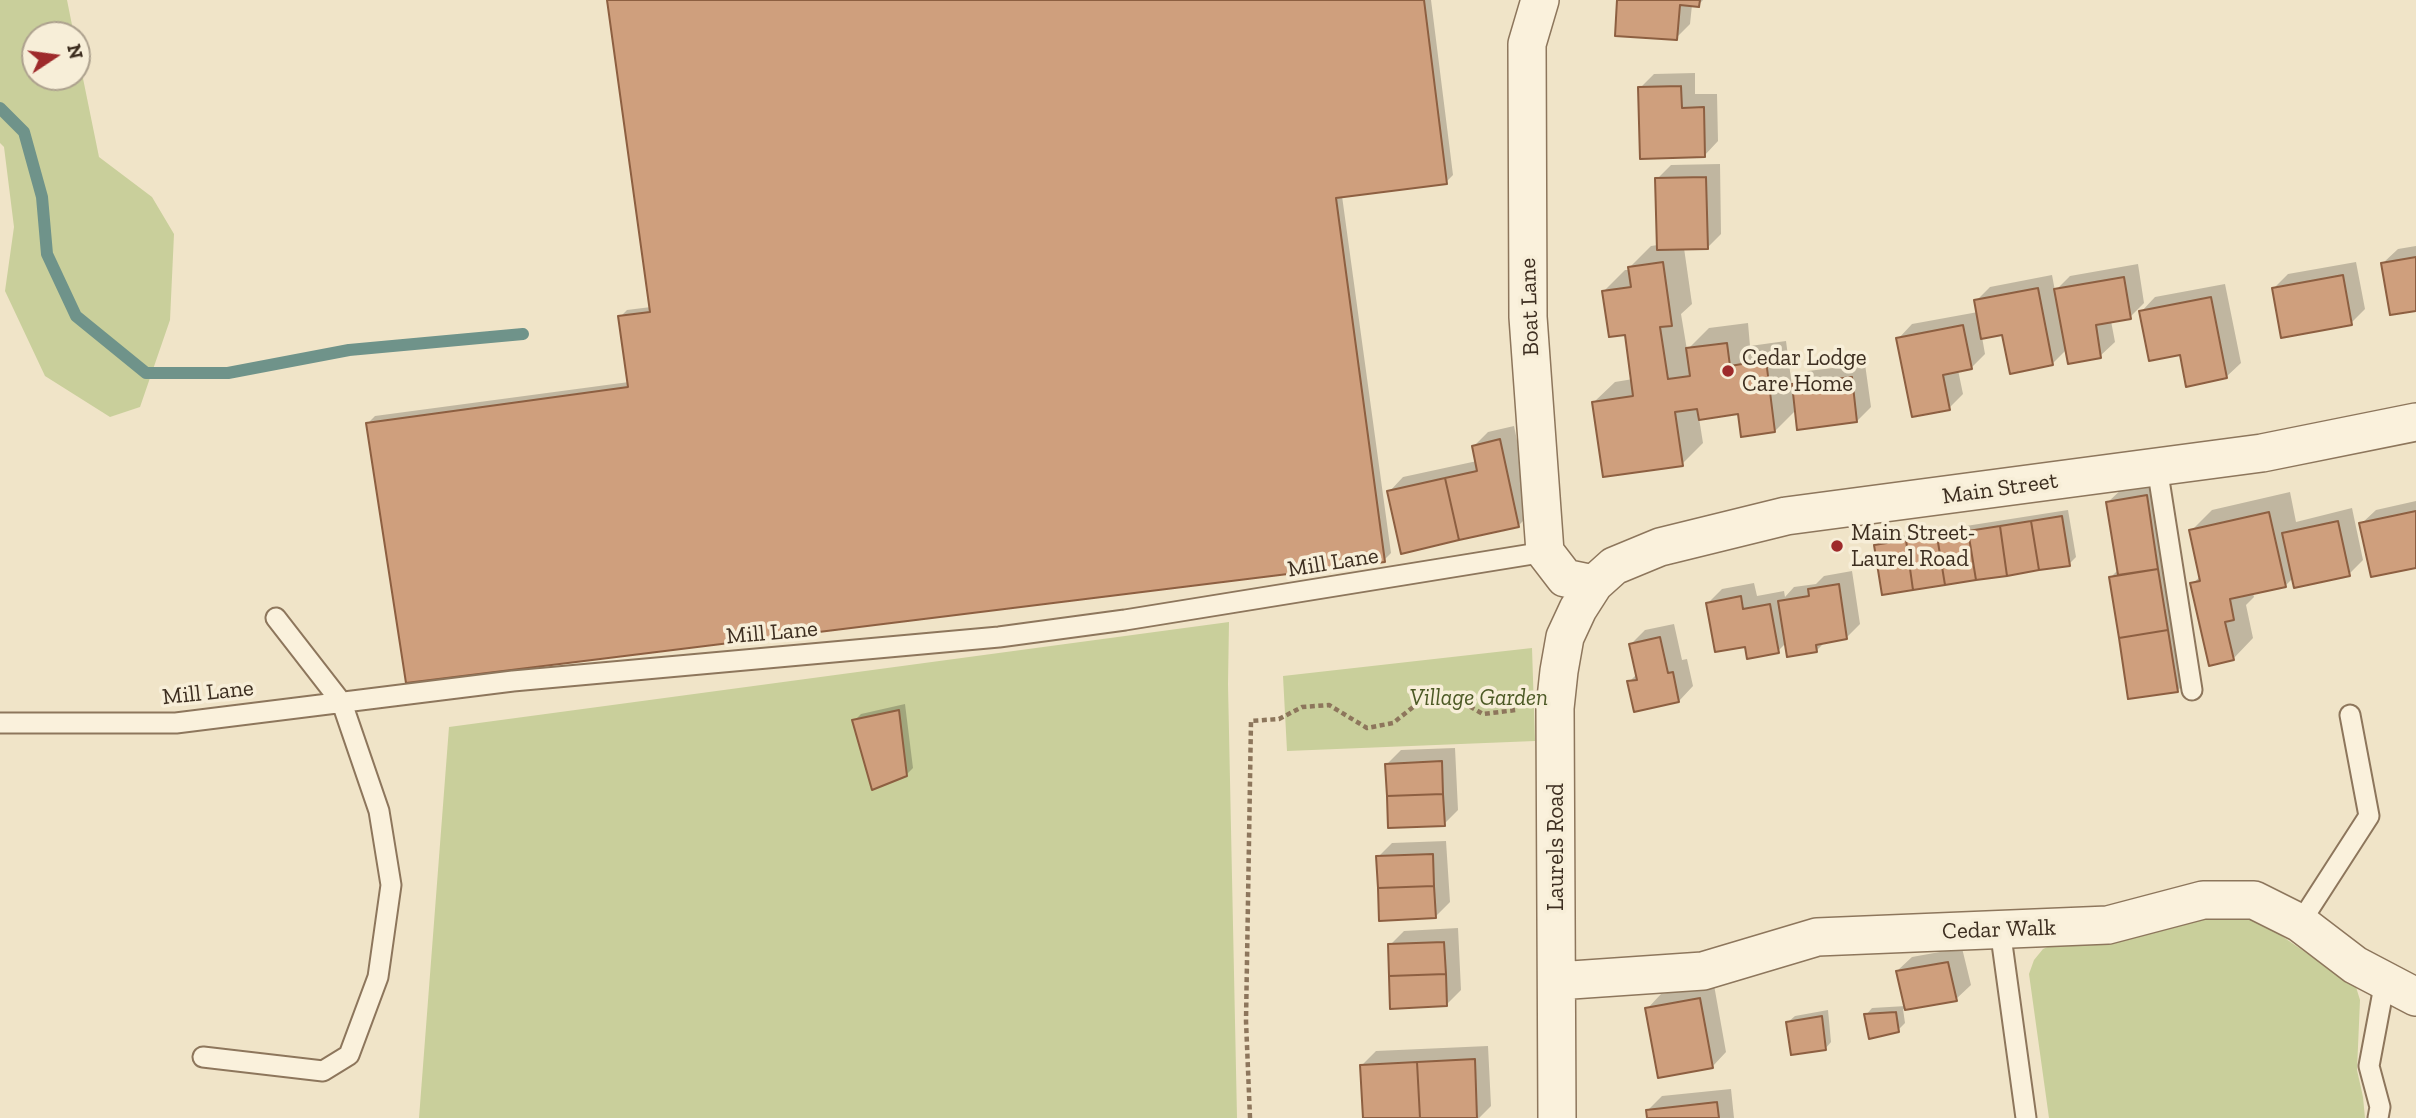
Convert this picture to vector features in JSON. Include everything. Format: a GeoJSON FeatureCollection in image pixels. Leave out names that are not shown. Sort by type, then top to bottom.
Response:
{"type":"FeatureCollection","features":[{"type":"Feature","properties":{"kind":"street","name":"Boat Lane"},"geometry":{"type":"LineString","coordinates":[[1540,0],[1527,44],[1528,317],[1545,552]]}},
{"type":"Feature","properties":{"kind":"street","name":"Main Street"},"geometry":{"type":"LineString","coordinates":[[1594,584],[1614,566],[1660,547],[1786,516],[2262,453],[2416,422]]}},
{"type":"Feature","properties":{"kind":"street"},"geometry":{"type":"LineString","coordinates":[[1545,552],[1565,578],[1594,584]]}},
{"type":"Feature","properties":{"kind":"street","name":"Laurels Road"},"geometry":{"type":"LineString","coordinates":[[1557,1118],[1555,708],[1565,637],[1594,584]]}},
{"type":"Feature","properties":{"kind":"street","name":"Cedar Walk"},"geometry":{"type":"LineString","coordinates":[[1557,981],[1703,971],[1817,937],[2108,925],[2203,900],[2254,900],[2300,923],[2355,965],[2400,989]]}},
{"type":"Feature","properties":{"kind":"lane"},"geometry":{"type":"LineString","coordinates":[[2157,467],[2192,690]]}},
{"type":"Feature","properties":{"kind":"lane","name":"Mill Lane"},"geometry":{"type":"LineString","coordinates":[[0,723],[176,723],[513,681],[999,637],[1139,618],[1545,552]]}},
{"type":"Feature","properties":{"kind":"lane"},"geometry":{"type":"LineString","coordinates":[[203,1057],[323,1071],[349,1055],[378,977],[390,885],[379,811],[342,703],[276,618]]}},
{"type":"Feature","properties":{"kind":"lane"},"geometry":{"type":"LineString","coordinates":[[2300,923],[2369,816],[2350,715]]}},
{"type":"Feature","properties":{"kind":"lane"},"geometry":{"type":"LineString","coordinates":[[2000,929],[2026,1118]]}},
{"type":"Feature","properties":{"kind":"lane"},"geometry":{"type":"LineString","coordinates":[[2378,1118],[2380,1107],[2369,1066],[2400,989]]}},
{"type":"Feature","properties":{"kind":"path"},"geometry":{"type":"LineString","coordinates":[[1250,1118],[1246,1021],[1251,721],[1279,719],[1302,707],[1329,705],[1367,728],[1393,723],[1418,704],[1448,694],[1483,714],[1555,708]]}},
{"type":"Feature","properties":{"kind":"green space"},"geometry":{"type":"Polygon","coordinates":[[[0,0],[67,0],[71,21],[21,21],[21,91],[86,91],[99,157],[152,197],[174,234],[170,320],[140,407],[110,417],[45,376],[5,291],[14,227],[4,147],[0,143],[0,0]]]}},
{"type":"Feature","properties":{"kind":"green space"},"geometry":{"type":"Polygon","coordinates":[[[1229,622],[1237,1118],[419,1118],[449,727],[1229,622]]]}},
{"type":"Feature","properties":{"kind":"green space","name":"Village Garden"},"geometry":{"type":"Polygon","coordinates":[[[1532,648],[1535,741],[1287,751],[1283,676],[1532,648]]]}},
{"type":"Feature","properties":{"kind":"green space"},"geometry":{"type":"Polygon","coordinates":[[[2201,912],[2257,919],[2356,987],[2360,1000],[2357,1070],[2365,1118],[2049,1118],[2029,974],[2034,960],[2043,949],[2059,942],[2201,912]]]}},
{"type":"Feature","properties":{"kind":"building"},"geometry":{"type":"Polygon","coordinates":[[[607,0],[1424,0],[1447,184],[1336,198],[1385,562],[406,683],[366,423],[628,387],[618,316],[650,312],[607,0]]]}},
{"type":"Feature","properties":{"kind":"building"},"geometry":{"type":"Polygon","coordinates":[[[1617,0],[1700,0],[1699,7],[1680,5],[1677,40],[1615,36],[1617,0]]]}},
{"type":"Feature","properties":{"kind":"building"},"geometry":{"type":"Polygon","coordinates":[[[1681,86],[1682,108],[1704,107],[1705,157],[1640,159],[1638,87],[1681,86]]]}},
{"type":"Feature","properties":{"kind":"building"},"geometry":{"type":"Polygon","coordinates":[[[1706,177],[1708,249],[1657,250],[1655,178],[1706,177]]]}},
{"type":"Feature","properties":{"kind":"building"},"geometry":{"type":"Polygon","coordinates":[[[2416,257],[2416,311],[2390,315],[2381,263],[2416,257]]]}},
{"type":"Feature","properties":{"kind":"building","name":"Cedar Lodge Care Home"},"geometry":{"type":"Polygon","coordinates":[[[1663,262],[1672,326],[1660,327],[1668,379],[1690,376],[1686,348],[1727,343],[1730,366],[1766,360],[1775,432],[1741,437],[1738,414],[1699,420],[1697,409],[1675,412],[1683,466],[1603,477],[1592,402],[1633,396],[1625,335],[1609,337],[1602,291],[1631,287],[1628,267],[1663,262]]]}},
{"type":"Feature","properties":{"kind":"building"},"geometry":{"type":"Polygon","coordinates":[[[2343,275],[2352,325],[2281,338],[2272,288],[2343,275]]]}},
{"type":"Feature","properties":{"kind":"building"},"geometry":{"type":"Polygon","coordinates":[[[2124,277],[2131,319],[2096,325],[2101,358],[2068,364],[2054,289],[2124,277]]]}},
{"type":"Feature","properties":{"kind":"building"},"geometry":{"type":"Polygon","coordinates":[[[2038,288],[2053,365],[2010,374],[2002,335],[1981,339],[1974,300],[2038,288]]]}},
{"type":"Feature","properties":{"kind":"building"},"geometry":{"type":"Polygon","coordinates":[[[2211,297],[2227,378],[2186,387],[2180,355],[2149,361],[2139,311],[2211,297]]]}},
{"type":"Feature","properties":{"kind":"building"},"geometry":{"type":"Polygon","coordinates":[[[1963,325],[1972,369],[1943,375],[1950,410],[1912,417],[1896,338],[1963,325]]]}},
{"type":"Feature","properties":{"kind":"building"},"geometry":{"type":"Polygon","coordinates":[[[1852,377],[1857,422],[1797,430],[1792,384],[1852,377]]]}},
{"type":"Feature","properties":{"kind":"building"},"geometry":{"type":"Polygon","coordinates":[[[1500,439],[1519,527],[1459,540],[1445,478],[1477,471],[1472,446],[1500,439]]]}},
{"type":"Feature","properties":{"kind":"building"},"geometry":{"type":"Polygon","coordinates":[[[1445,478],[1459,540],[1401,554],[1387,491],[1445,478]]]}},
{"type":"Feature","properties":{"kind":"building"},"geometry":{"type":"Polygon","coordinates":[[[2147,495],[2158,569],[2118,575],[2106,502],[2147,495]]]}},
{"type":"Feature","properties":{"kind":"building"},"geometry":{"type":"Polygon","coordinates":[[[2416,511],[2416,568],[2371,577],[2359,523],[2416,511]]]}},
{"type":"Feature","properties":{"kind":"building"},"geometry":{"type":"Polygon","coordinates":[[[2269,512],[2286,587],[2230,599],[2234,620],[2225,622],[2234,660],[2209,666],[2190,583],[2200,581],[2189,530],[2269,512]]]}},
{"type":"Feature","properties":{"kind":"building"},"geometry":{"type":"Polygon","coordinates":[[[2062,516],[2070,566],[2039,570],[2031,521],[2062,516]]]}},
{"type":"Feature","properties":{"kind":"building"},"geometry":{"type":"Polygon","coordinates":[[[2031,521],[2039,570],[2007,576],[2000,526],[2031,521]]]}},
{"type":"Feature","properties":{"kind":"building"},"geometry":{"type":"Polygon","coordinates":[[[2338,521],[2350,576],[2294,588],[2282,533],[2338,521]]]}},
{"type":"Feature","properties":{"kind":"building"},"geometry":{"type":"Polygon","coordinates":[[[2000,526],[2007,576],[1976,580],[1968,531],[2000,526]]]}},
{"type":"Feature","properties":{"kind":"building"},"geometry":{"type":"Polygon","coordinates":[[[1968,531],[1976,580],[1945,585],[1937,536],[1968,531]]]}},
{"type":"Feature","properties":{"kind":"building"},"geometry":{"type":"Polygon","coordinates":[[[1937,536],[1945,585],[1913,590],[1906,540],[1937,536]]]}},
{"type":"Feature","properties":{"kind":"building"},"geometry":{"type":"Polygon","coordinates":[[[1906,540],[1913,590],[1882,595],[1874,545],[1906,540]]]}},
{"type":"Feature","properties":{"kind":"building"},"geometry":{"type":"Polygon","coordinates":[[[2158,569],[2168,630],[2119,638],[2109,577],[2158,569]]]}},
{"type":"Feature","properties":{"kind":"building"},"geometry":{"type":"Polygon","coordinates":[[[1839,584],[1847,639],[1816,645],[1817,652],[1787,657],[1778,601],[1809,596],[1808,589],[1839,584]]]}},
{"type":"Feature","properties":{"kind":"building"},"geometry":{"type":"Polygon","coordinates":[[[1741,596],[1743,609],[1770,604],[1779,653],[1747,659],[1745,647],[1715,652],[1706,603],[1741,596]]]}},
{"type":"Feature","properties":{"kind":"building"},"geometry":{"type":"Polygon","coordinates":[[[2168,630],[2178,692],[2128,699],[2119,638],[2168,630]]]}},
{"type":"Feature","properties":{"kind":"building"},"geometry":{"type":"Polygon","coordinates":[[[1660,637],[1668,673],[1673,672],[1679,702],[1634,712],[1627,681],[1637,680],[1629,644],[1660,637]]]}},
{"type":"Feature","properties":{"kind":"building"},"geometry":{"type":"Polygon","coordinates":[[[899,710],[907,776],[872,790],[852,720],[899,710]]]}},
{"type":"Feature","properties":{"kind":"building"},"geometry":{"type":"Polygon","coordinates":[[[1442,761],[1443,794],[1387,796],[1385,764],[1442,761]]]}},
{"type":"Feature","properties":{"kind":"building"},"geometry":{"type":"Polygon","coordinates":[[[1443,794],[1445,826],[1388,828],[1387,796],[1443,794]]]}},
{"type":"Feature","properties":{"kind":"building"},"geometry":{"type":"Polygon","coordinates":[[[1433,854],[1434,886],[1378,888],[1376,856],[1433,854]]]}},
{"type":"Feature","properties":{"kind":"building"},"geometry":{"type":"Polygon","coordinates":[[[1434,886],[1436,918],[1379,921],[1378,888],[1434,886]]]}},
{"type":"Feature","properties":{"kind":"building"},"geometry":{"type":"Polygon","coordinates":[[[1444,942],[1446,974],[1389,976],[1388,944],[1444,942]]]}},
{"type":"Feature","properties":{"kind":"building"},"geometry":{"type":"Polygon","coordinates":[[[1948,962],[1957,1001],[1905,1010],[1896,971],[1948,962]]]}},
{"type":"Feature","properties":{"kind":"building"},"geometry":{"type":"Polygon","coordinates":[[[1446,974],[1447,1006],[1390,1009],[1389,976],[1446,974]]]}},
{"type":"Feature","properties":{"kind":"building"},"geometry":{"type":"Polygon","coordinates":[[[1700,998],[1713,1068],[1658,1078],[1645,1008],[1700,998]]]}},
{"type":"Feature","properties":{"kind":"building"},"geometry":{"type":"Polygon","coordinates":[[[1896,1012],[1899,1032],[1869,1039],[1864,1014],[1896,1012]]]}},
{"type":"Feature","properties":{"kind":"building"},"geometry":{"type":"Polygon","coordinates":[[[1822,1016],[1826,1050],[1791,1055],[1786,1022],[1822,1016]]]}},
{"type":"Feature","properties":{"kind":"building"},"geometry":{"type":"Polygon","coordinates":[[[1475,1059],[1477,1118],[1420,1118],[1417,1062],[1475,1059]]]}},
{"type":"Feature","properties":{"kind":"building"},"geometry":{"type":"Polygon","coordinates":[[[1417,1062],[1420,1118],[1363,1118],[1360,1065],[1417,1062]]]}},
{"type":"Feature","properties":{"kind":"building"},"geometry":{"type":"Polygon","coordinates":[[[1717,1102],[1719,1118],[1647,1118],[1646,1110],[1717,1102]]]}},
{"type":"Feature","properties":{"kind":"waterway"},"geometry":{"type":"LineString","coordinates":[[0,108],[24,132],[42,197],[47,254],[76,316],[146,373],[228,373],[349,350],[523,334]]}},
{"type":"Feature","properties":{"kind":"place","name":"Cedar Lodge Care Home"},"geometry":{"type":"Point","coordinates":[1728,371]}},
{"type":"Feature","properties":{"kind":"place","name":"Main Street- Laurel Road"},"geometry":{"type":"Point","coordinates":[1837,546]}}]}
